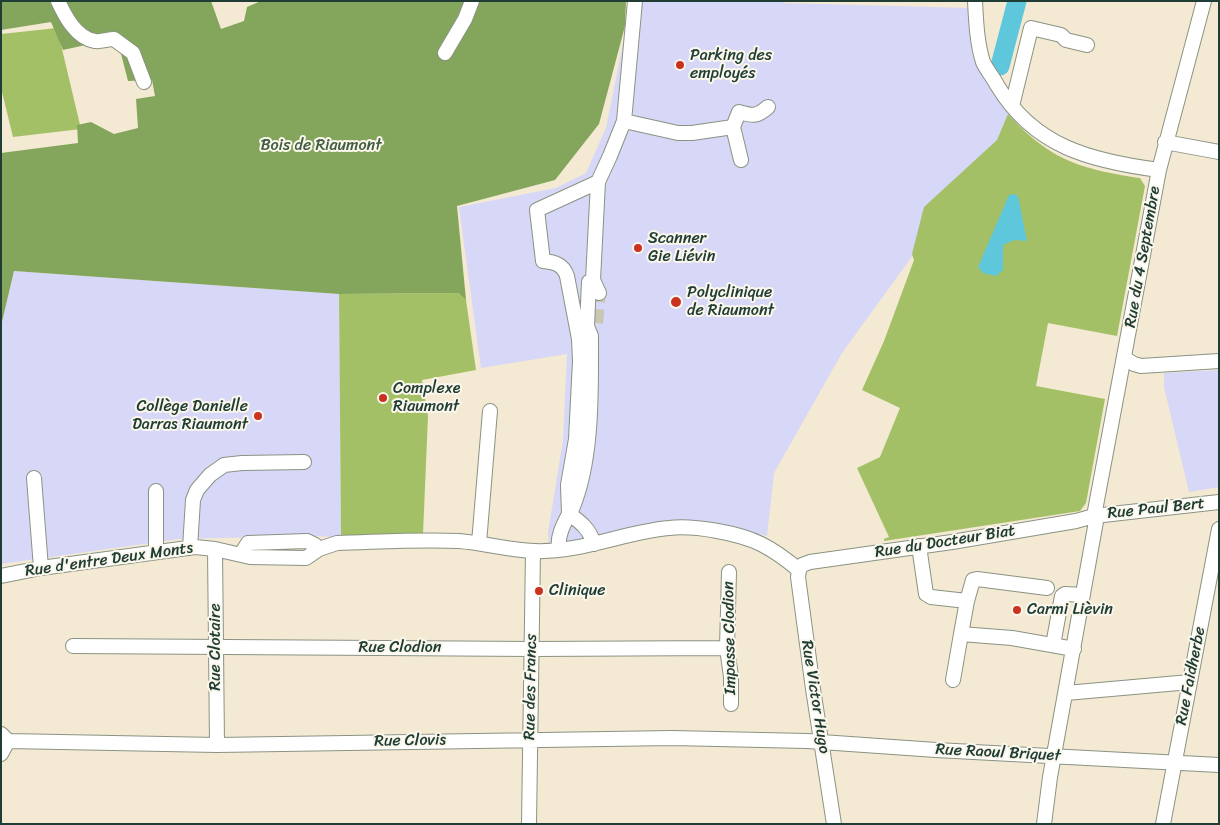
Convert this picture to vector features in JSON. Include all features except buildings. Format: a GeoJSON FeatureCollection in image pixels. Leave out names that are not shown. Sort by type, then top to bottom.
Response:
{"type":"FeatureCollection","features":[{"type":"Feature","properties":{"kind":"street"},"geometry":{"type":"LineString","coordinates":[[58,1],[75,30],[95,41],[114,39],[132,53],[144,82]]}},
{"type":"Feature","properties":{"kind":"street"},"geometry":{"type":"LineString","coordinates":[[445,53],[465,19],[472,1]]}},
{"type":"Feature","properties":{"kind":"street"},"geometry":{"type":"LineString","coordinates":[[599,293],[593,280],[598,182],[624,121],[635,1]]}},
{"type":"Feature","properties":{"kind":"street"},"geometry":{"type":"LineString","coordinates":[[975,1],[978,35],[984,62],[1002,94],[1025,120],[1077,153],[1109,162],[1158,170]]}},
{"type":"Feature","properties":{"kind":"street","name":"Rue du 4 Septembre"},"geometry":{"type":"LineString","coordinates":[[1044,824],[1054,756],[1120,377],[1158,170],[1204,1]]}},
{"type":"Feature","properties":{"kind":"street"},"geometry":{"type":"LineString","coordinates":[[1012,106],[1031,28],[1087,45]]}},
{"type":"Feature","properties":{"kind":"street"},"geometry":{"type":"LineString","coordinates":[[741,160],[733,127],[739,112],[754,116],[759,115],[768,107]]}},
{"type":"Feature","properties":{"kind":"street"},"geometry":{"type":"LineString","coordinates":[[624,121],[678,133],[692,133],[733,127]]}},
{"type":"Feature","properties":{"kind":"street"},"geometry":{"type":"LineString","coordinates":[[1166,142],[1219,152]]}},
{"type":"Feature","properties":{"kind":"street"},"geometry":{"type":"LineString","coordinates":[[569,514],[568,485],[576,439],[580,361],[578,339],[567,276],[564,269],[554,262],[542,261],[537,210],[598,182]]}},
{"type":"Feature","properties":{"kind":"street"},"geometry":{"type":"LineString","coordinates":[[591,336],[587,326],[589,282],[593,280]]}},
{"type":"Feature","properties":{"kind":"street"},"geometry":{"type":"LineString","coordinates":[[559,549],[558,542],[562,527],[577,496],[583,469],[588,431],[591,336],[596,323]]}},
{"type":"Feature","properties":{"kind":"street"},"geometry":{"type":"LineString","coordinates":[[1124,358],[1138,365],[1219,361]]}},
{"type":"Feature","properties":{"kind":"street"},"geometry":{"type":"LineString","coordinates":[[1120,377],[1138,365]]}},
{"type":"Feature","properties":{"kind":"street"},"geometry":{"type":"LineString","coordinates":[[479,543],[490,411]]}},
{"type":"Feature","properties":{"kind":"street"},"geometry":{"type":"LineString","coordinates":[[190,548],[193,500],[197,490],[210,475],[224,465],[304,462]]}},
{"type":"Feature","properties":{"kind":"street"},"geometry":{"type":"LineString","coordinates":[[34,478],[41,568]]}},
{"type":"Feature","properties":{"kind":"street"},"geometry":{"type":"LineString","coordinates":[[156,490],[156,552]]}},
{"type":"Feature","properties":{"kind":"street","name":"Rue Paul Bert"},"geometry":{"type":"LineString","coordinates":[[1096,516],[1219,502]]}},
{"type":"Feature","properties":{"kind":"street"},"geometry":{"type":"LineString","coordinates":[[569,514],[583,524],[592,536],[594,544]]}},
{"type":"Feature","properties":{"kind":"street","name":"Rue du Docteur Biat"},"geometry":{"type":"LineString","coordinates":[[799,570],[802,565],[810,562],[1076,521],[1096,516]]}},
{"type":"Feature","properties":{"kind":"street","name":"Rue d'entre Deux Monts"},"geometry":{"type":"LineString","coordinates":[[1,576],[41,568],[190,548],[215,549],[250,557],[306,558],[330,544],[337,543],[456,541],[533,551],[594,544],[668,528],[692,527],[760,543],[779,554],[799,570]]}},
{"type":"Feature","properties":{"kind":"street","name":"Rue Faidherbe"},"geometry":{"type":"LineString","coordinates":[[1163,824],[1190,682],[1212,601],[1219,529]]}},
{"type":"Feature","properties":{"kind":"street"},"geometry":{"type":"LineString","coordinates":[[919,546],[926,594],[931,597],[967,601]]}},
{"type":"Feature","properties":{"kind":"street","name":"Rue Clotaire"},"geometry":{"type":"LineString","coordinates":[[215,549],[217,745]]}},
{"type":"Feature","properties":{"kind":"street","name":"Rue des Francs"},"geometry":{"type":"LineString","coordinates":[[529,824],[533,551]]}},
{"type":"Feature","properties":{"kind":"street","name":"Rue Victor Hugo"},"geometry":{"type":"LineString","coordinates":[[799,570],[798,577],[834,824]]}},
{"type":"Feature","properties":{"kind":"street","name":"Impasse Clodion"},"geometry":{"type":"LineString","coordinates":[[729,572],[727,648],[731,677],[731,704]]}},
{"type":"Feature","properties":{"kind":"street"},"geometry":{"type":"LineString","coordinates":[[953,680],[967,601],[973,580],[1047,588]]}},
{"type":"Feature","properties":{"kind":"street"},"geometry":{"type":"LineString","coordinates":[[1053,646],[1062,596],[1065,594],[1083,595]]}},
{"type":"Feature","properties":{"kind":"street"},"geometry":{"type":"LineString","coordinates":[[961,634],[1012,638],[1074,649]]}},
{"type":"Feature","properties":{"kind":"street","name":"Rue Clodion"},"geometry":{"type":"LineString","coordinates":[[73,646],[532,649],[727,648]]}},
{"type":"Feature","properties":{"kind":"street"},"geometry":{"type":"LineString","coordinates":[[1066,693],[1190,682]]}},
{"type":"Feature","properties":{"kind":"street"},"geometry":{"type":"LineString","coordinates":[[1,754],[4,738]]}},
{"type":"Feature","properties":{"kind":"street","name":"Rue Clovis"},"geometry":{"type":"LineString","coordinates":[[4,738],[217,745],[672,738],[822,742]]}},
{"type":"Feature","properties":{"kind":"street","name":"Rue Raoul Briquet"},"geometry":{"type":"LineString","coordinates":[[822,742],[1175,764],[1219,765]]}},
{"type":"Feature","properties":{"kind":"shaded area","name":"Polyclinique de Riaumont"},"geometry":{"type":"Polygon","coordinates":[[[630,1],[784,1],[784,3],[969,8],[972,35],[1020,118],[926,214],[916,251],[842,353],[774,473],[767,536],[694,521],[549,544],[548,533],[563,440],[567,354],[481,368],[459,207],[556,188],[586,173],[606,128],[630,1]]]}},
{"type":"Feature","properties":{"kind":"shaded area"},"geometry":{"type":"Polygon","coordinates":[[[14,271],[339,294],[341,537],[179,539],[1,564],[1,326],[14,271]]]}},
{"type":"Feature","properties":{"kind":"shaded area"},"geometry":{"type":"Polygon","coordinates":[[[1219,370],[1219,487],[1189,492],[1164,387],[1164,373],[1219,370]]]}},
{"type":"Feature","properties":{"kind":"green space","name":"Bois de Riaumont"},"geometry":{"type":"Polygon","coordinates":[[[1,1],[211,1],[221,29],[244,21],[247,7],[261,1],[626,1],[625,26],[599,124],[555,180],[457,206],[466,300],[458,293],[339,294],[14,271],[1,326],[1,153],[78,143],[77,125],[91,122],[114,134],[138,128],[136,99],[155,96],[152,80],[128,81],[117,38],[63,50],[51,22],[1,30],[1,1]]]}},
{"type":"Feature","properties":{"kind":"green space"},"geometry":{"type":"Polygon","coordinates":[[[57,28],[81,129],[13,137],[1,88],[1,34],[57,28]]]}},
{"type":"Feature","properties":{"kind":"green space"},"geometry":{"type":"Polygon","coordinates":[[[1008,114],[1034,140],[1057,155],[1092,169],[1140,178],[1145,186],[1117,336],[1048,323],[1036,386],[1105,399],[1086,503],[1080,511],[884,541],[884,539],[889,537],[857,468],[880,457],[900,408],[862,390],[884,341],[914,260],[912,254],[924,207],[997,140],[1008,114]]]}},
{"type":"Feature","properties":{"kind":"green space","name":"Complexe Riaumont"},"geometry":{"type":"Polygon","coordinates":[[[458,293],[466,300],[476,370],[422,380],[428,416],[423,534],[341,537],[339,294],[458,293]]]}},
{"type":"Feature","properties":{"kind":"water"},"geometry":{"type":"Polygon","coordinates":[[[1014,194],[1018,196],[1027,241],[1014,240],[1003,245],[1003,270],[996,276],[983,273],[978,267],[1009,195],[1014,194]]]}},
{"type":"Feature","properties":{"kind":"waterway"},"geometry":{"type":"LineString","coordinates":[[1000,66],[1017,1]]}},
{"type":"Feature","properties":{"kind":"tunnel"},"geometry":{"type":"LineString","coordinates":[[596,323],[599,293]]}},
{"type":"Feature","properties":{"kind":"place","name":"Parking des employés"},"geometry":{"type":"Point","coordinates":[680,65]}},
{"type":"Feature","properties":{"kind":"place","name":"Scanner Gie Liévin"},"geometry":{"type":"Point","coordinates":[638,248]}},
{"type":"Feature","properties":{"kind":"place","name":"Polyclinique de Riaumont"},"geometry":{"type":"Point","coordinates":[676,302]}},
{"type":"Feature","properties":{"kind":"place","name":"Complexe Riaumont"},"geometry":{"type":"Point","coordinates":[383,398]}},
{"type":"Feature","properties":{"kind":"place","name":"Collège Danielle Darras Riaumont"},"geometry":{"type":"Point","coordinates":[258,416]}},
{"type":"Feature","properties":{"kind":"place","name":"Clinique"},"geometry":{"type":"Point","coordinates":[539,591]}},
{"type":"Feature","properties":{"kind":"place","name":"Carmi Lièvin"},"geometry":{"type":"Point","coordinates":[1017,610]}}]}
